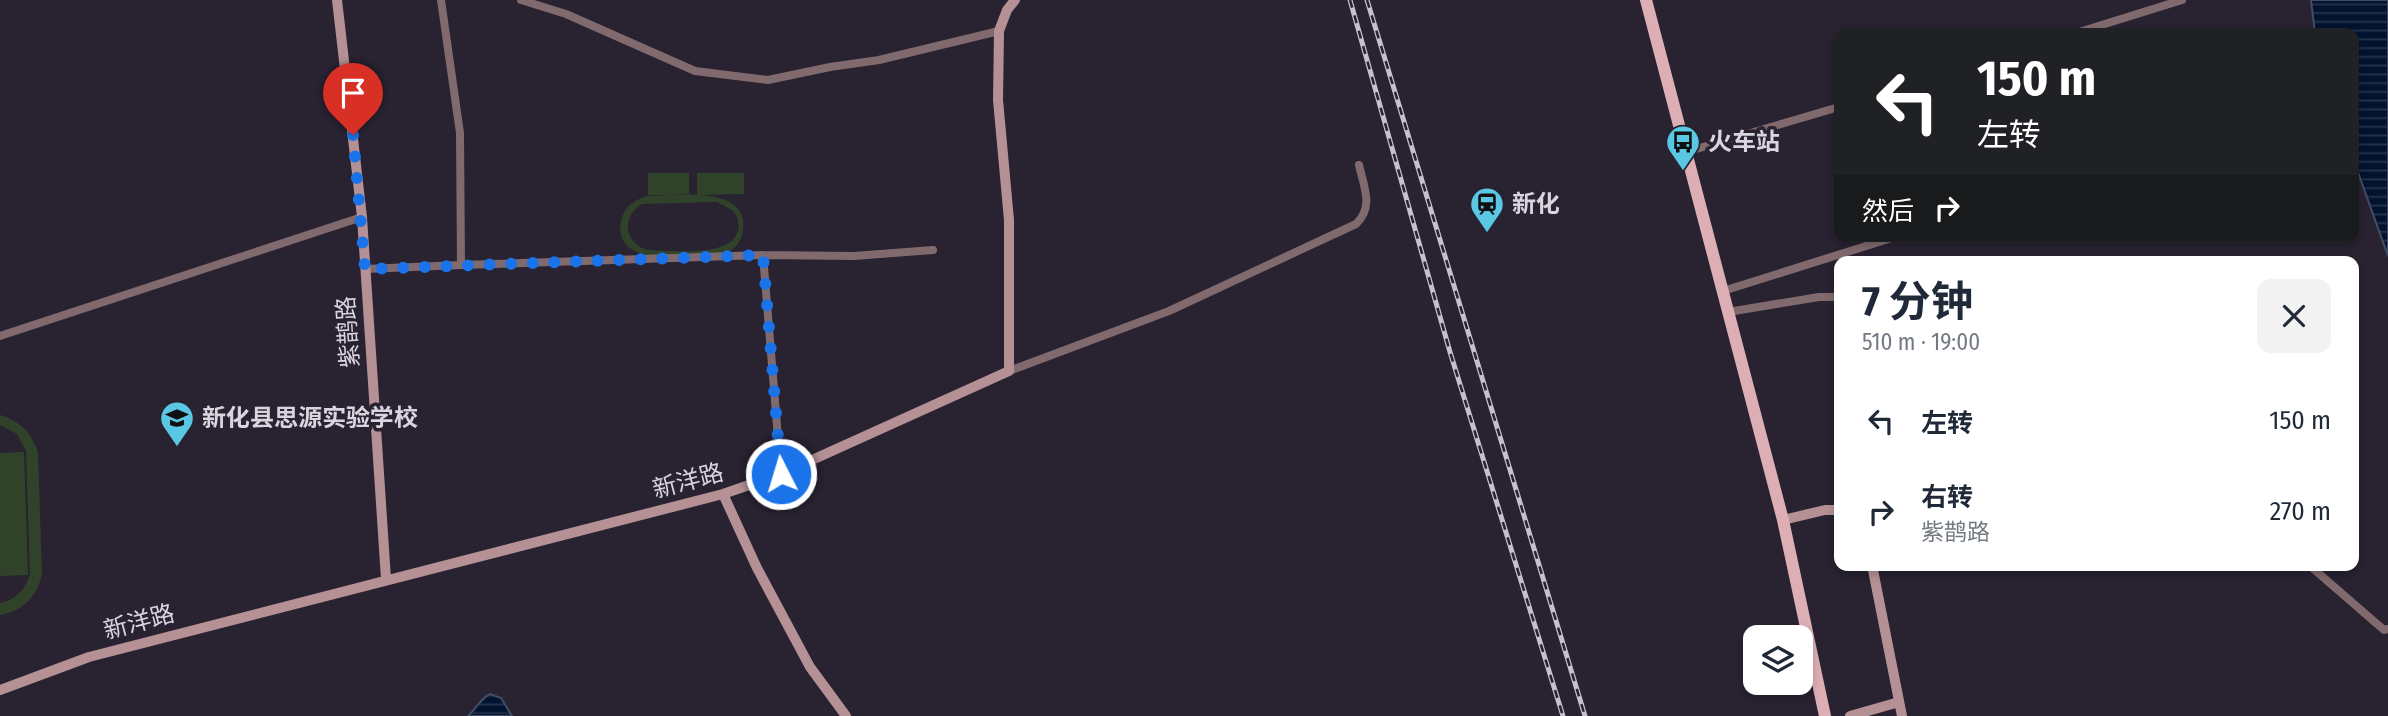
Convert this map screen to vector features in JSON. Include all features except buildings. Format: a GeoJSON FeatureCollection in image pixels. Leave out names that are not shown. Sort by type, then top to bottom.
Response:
{"type":"FeatureCollection","features":[{"type":"Feature","properties":{"kind":"main road"},"geometry":{"type":"LineString","coordinates":[[1646,0],[1783,520],[1825,716]]}},
{"type":"Feature","properties":{"kind":"street","name":"紫鹊路"},"geometry":{"type":"LineString","coordinates":[[337,0],[362,217],[386,579]]}},
{"type":"Feature","properties":{"kind":"street"},"geometry":{"type":"LineString","coordinates":[[441,0],[460,133],[461,265]]}},
{"type":"Feature","properties":{"kind":"street"},"geometry":{"type":"LineString","coordinates":[[521,0],[566,14],[695,71],[768,80],[879,60],[999,30]]}},
{"type":"Feature","properties":{"kind":"street"},"geometry":{"type":"LineString","coordinates":[[1015,0],[1007,10],[999,30],[998,100],[1009,220],[1009,371],[1168,311],[1356,224],[1364,217],[1368,203],[1359,165]]}},
{"type":"Feature","properties":{"kind":"street"},"geometry":{"type":"LineString","coordinates":[[2092,28],[2182,0]]}},
{"type":"Feature","properties":{"kind":"street"},"geometry":{"type":"LineString","coordinates":[[1686,152],[1834,108]]}},
{"type":"Feature","properties":{"kind":"street"},"geometry":{"type":"LineString","coordinates":[[0,337],[362,217]]}},
{"type":"Feature","properties":{"kind":"street"},"geometry":{"type":"LineString","coordinates":[[1834,256],[1879,242]]}},
{"type":"Feature","properties":{"kind":"street"},"geometry":{"type":"LineString","coordinates":[[365,269],[763,255],[854,257],[933,250]]}},
{"type":"Feature","properties":{"kind":"street"},"geometry":{"type":"LineString","coordinates":[[763,255],[781,474]]}},
{"type":"Feature","properties":{"kind":"street"},"geometry":{"type":"LineString","coordinates":[[1723,291],[1834,256]]}},
{"type":"Feature","properties":{"kind":"street"},"geometry":{"type":"LineString","coordinates":[[1728,312],[1819,297],[1834,297]]}},
{"type":"Feature","properties":{"kind":"street","name":"新洋路"},"geometry":{"type":"LineString","coordinates":[[0,690],[89,657],[723,494],[781,474],[1009,371]]}},
{"type":"Feature","properties":{"kind":"street"},"geometry":{"type":"LineString","coordinates":[[723,494],[757,568],[810,667],[846,716]]}},
{"type":"Feature","properties":{"kind":"street"},"geometry":{"type":"LineString","coordinates":[[1783,520],[1834,510]]}},
{"type":"Feature","properties":{"kind":"street"},"geometry":{"type":"LineString","coordinates":[[1873,571],[1902,716]]}},
{"type":"Feature","properties":{"kind":"street"},"geometry":{"type":"LineString","coordinates":[[2315,571],[2384,630],[2388,629]]}},
{"type":"Feature","properties":{"kind":"street"},"geometry":{"type":"LineString","coordinates":[[1850,716],[1899,702]]}},
{"type":"Feature","properties":{"kind":"green space"},"geometry":{"type":"Polygon","coordinates":[[[648,173],[689,173],[689,195],[648,195],[648,173]]]}},
{"type":"Feature","properties":{"kind":"green space"},"geometry":{"type":"Polygon","coordinates":[[[697,173],[744,173],[744,194],[697,195],[697,173]]]}},
{"type":"Feature","properties":{"kind":"green space"},"geometry":{"type":"Polygon","coordinates":[[[691,195],[722,199],[734,205],[742,215],[741,238],[734,248],[723,255],[658,257],[642,254],[629,247],[622,237],[621,221],[627,208],[647,196],[691,195]],[[717,202],[642,204],[631,216],[628,229],[634,241],[647,250],[713,249],[733,239],[738,230],[738,219],[732,210],[717,202]]]}},
{"type":"Feature","properties":{"kind":"green space"},"geometry":{"type":"Polygon","coordinates":[[[0,415],[24,428],[38,452],[42,574],[37,590],[28,602],[16,610],[0,615],[0,603],[20,593],[30,574],[26,451],[17,434],[0,425],[0,415]]]}},
{"type":"Feature","properties":{"kind":"green space"},"geometry":{"type":"Polygon","coordinates":[[[24,452],[28,575],[0,576],[0,453],[24,452]]]}},
{"type":"Feature","properties":{"kind":"water"},"geometry":{"type":"Polygon","coordinates":[[[2311,0],[2388,0],[2388,256],[2359,175],[2359,28],[2314,28],[2311,0]]]}},
{"type":"Feature","properties":{"kind":"water"},"geometry":{"type":"Polygon","coordinates":[[[490,694],[501,698],[512,716],[468,716],[484,698],[490,694]]]}},
{"type":"Feature","properties":{"kind":"railway"},"geometry":{"type":"LineString","coordinates":[[1350,0],[1450,352],[1563,716]]}},
{"type":"Feature","properties":{"kind":"railway"},"geometry":{"type":"LineString","coordinates":[[1367,0],[1585,716]]}},
{"type":"Feature","properties":{"kind":"place","name":"火车站"},"geometry":{"type":"Point","coordinates":[1683,172]}},
{"type":"Feature","properties":{"kind":"place","name":"新化"},"geometry":{"type":"Point","coordinates":[1487,234]}},
{"type":"Feature","properties":{"kind":"place","name":"新化县思源实验学校"},"geometry":{"type":"Point","coordinates":[177,448]}},
{"type":"Feature","properties":{"kind":"route"},"geometry":{"type":"LineString","coordinates":[[353,135],[365,269],[763,255],[781,474]]}}]}
